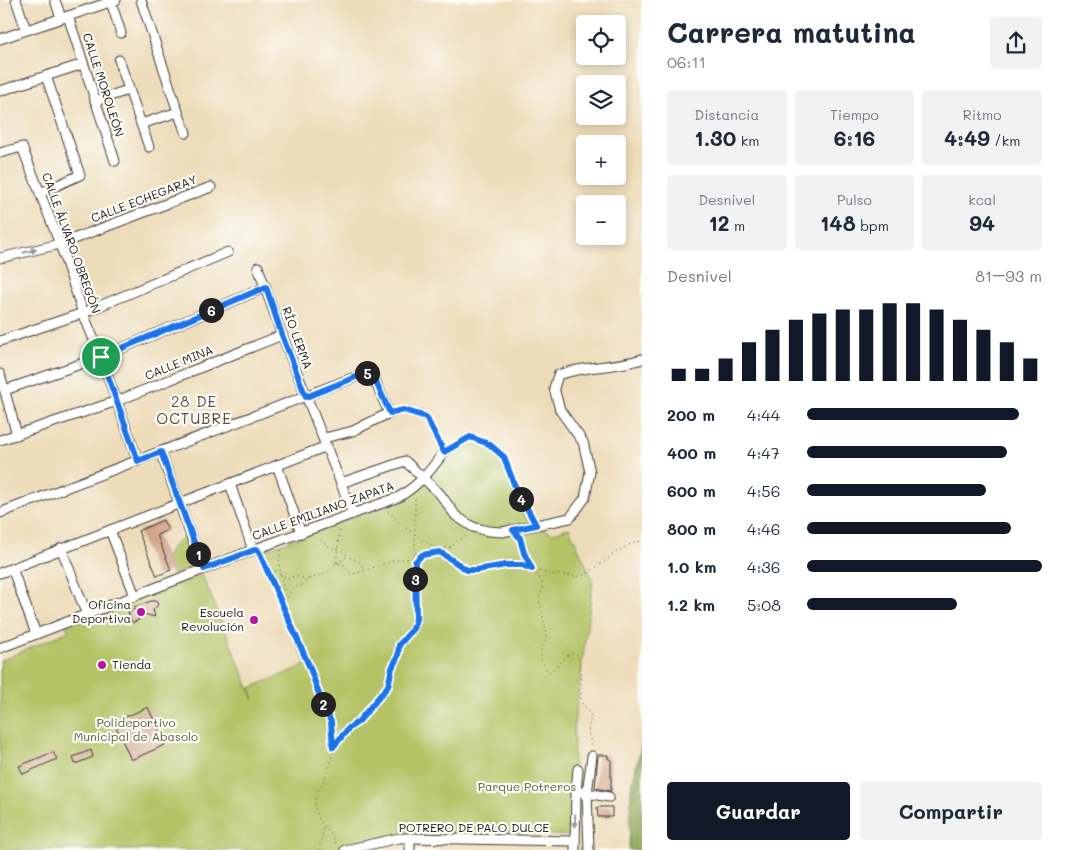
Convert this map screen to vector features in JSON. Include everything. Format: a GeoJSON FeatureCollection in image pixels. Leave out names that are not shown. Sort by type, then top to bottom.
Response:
{"type":"FeatureCollection","features":[{"type":"Feature","properties":{"kind":"street"},"geometry":{"type":"LineString","coordinates":[[16,0],[26,30]]}},
{"type":"Feature","properties":{"kind":"street","name":"CALLE MOROLEÓN"},"geometry":{"type":"LineString","coordinates":[[56,0],[65,17],[83,64],[115,161]]}},
{"type":"Feature","properties":{"kind":"street"},"geometry":{"type":"LineString","coordinates":[[141,0],[186,134]]}},
{"type":"Feature","properties":{"kind":"street"},"geometry":{"type":"LineString","coordinates":[[0,39],[65,17],[98,3],[113,1],[121,33]]}},
{"type":"Feature","properties":{"kind":"street"},"geometry":{"type":"LineString","coordinates":[[119,60],[149,147]]}},
{"type":"Feature","properties":{"kind":"street"},"geometry":{"type":"LineString","coordinates":[[0,91],[83,64]]}},
{"type":"Feature","properties":{"kind":"street"},"geometry":{"type":"LineString","coordinates":[[40,193],[80,175],[46,76]]}},
{"type":"Feature","properties":{"kind":"street"},"geometry":{"type":"LineString","coordinates":[[95,101],[128,90]]}},
{"type":"Feature","properties":{"kind":"street"},"geometry":{"type":"LineString","coordinates":[[140,124],[178,112]]}},
{"type":"Feature","properties":{"kind":"street","name":"CALLE ÁLVARO OBREGÓN"},"geometry":{"type":"LineString","coordinates":[[0,153],[22,147],[60,244],[83,313],[101,357],[138,461]]}},
{"type":"Feature","properties":{"kind":"street","name":"CALLE ECHEGARAY"},"geometry":{"type":"LineString","coordinates":[[0,258],[60,244],[211,187]]}},
{"type":"Feature","properties":{"kind":"street"},"geometry":{"type":"LineString","coordinates":[[0,342],[83,313],[228,252]]}},
{"type":"Feature","properties":{"kind":"street","name":"RÍO LERMA"},"geometry":{"type":"LineString","coordinates":[[258,267],[282,335],[353,514]]}},
{"type":"Feature","properties":{"kind":"street"},"geometry":{"type":"LineString","coordinates":[[5,390],[101,357],[266,287]]}},
{"type":"Feature","properties":{"kind":"street","name":"CALLE MINA"},"geometry":{"type":"LineString","coordinates":[[0,440],[117,401],[282,335]]}},
{"type":"Feature","properties":{"kind":"street"},"geometry":{"type":"LineString","coordinates":[[341,483],[405,461],[440,494],[456,516],[473,527],[502,532],[570,518],[585,498],[590,472],[583,442],[560,410],[554,388],[558,375],[569,371],[630,363],[642,359]]}},
{"type":"Feature","properties":{"kind":"street"},"geometry":{"type":"LineString","coordinates":[[0,513],[371,371],[390,413],[277,465],[0,572]]}},
{"type":"Feature","properties":{"kind":"street"},"geometry":{"type":"LineString","coordinates":[[0,374],[17,435]]}},
{"type":"Feature","properties":{"kind":"street"},"geometry":{"type":"LineString","coordinates":[[161,452],[204,569]]}},
{"type":"Feature","properties":{"kind":"street","name":"CALLE EMILIANO ZAPATA"},"geometry":{"type":"LineString","coordinates":[[0,648],[255,549],[399,497],[424,479],[444,452]]}},
{"type":"Feature","properties":{"kind":"street"},"geometry":{"type":"LineString","coordinates":[[277,465],[301,533]]}},
{"type":"Feature","properties":{"kind":"street"},"geometry":{"type":"LineString","coordinates":[[230,484],[255,549]]}},
{"type":"Feature","properties":{"kind":"street"},"geometry":{"type":"LineString","coordinates":[[110,530],[135,596]]}},
{"type":"Feature","properties":{"kind":"street"},"geometry":{"type":"LineString","coordinates":[[61,548],[87,615]]}},
{"type":"Feature","properties":{"kind":"street"},"geometry":{"type":"LineString","coordinates":[[12,568],[36,634]]}},
{"type":"Feature","properties":{"kind":"street"},"geometry":{"type":"LineString","coordinates":[[589,850],[587,793],[592,756]]}},
{"type":"Feature","properties":{"kind":"street"},"geometry":{"type":"LineString","coordinates":[[574,846],[578,769]]}},
{"type":"Feature","properties":{"kind":"street"},"geometry":{"type":"LineString","coordinates":[[576,791],[609,797]]}},
{"type":"Feature","properties":{"kind":"street","name":"POTRERO DE PALO DULCE"},"geometry":{"type":"LineString","coordinates":[[341,849],[400,838],[574,846]]}},
{"type":"Feature","properties":{"kind":"street"},"geometry":{"type":"LineString","coordinates":[[410,838],[410,850]]}},
{"type":"Feature","properties":{"kind":"path"},"geometry":{"type":"LineString","coordinates":[[390,413],[404,410],[426,417],[444,452],[470,437],[489,444],[504,457],[514,484],[536,525]]}},
{"type":"Feature","properties":{"kind":"path"},"geometry":{"type":"LineString","coordinates":[[333,747],[349,728],[359,721],[388,686],[392,668],[398,656],[399,645],[413,629],[416,619],[414,488]]}},
{"type":"Feature","properties":{"kind":"path"},"geometry":{"type":"LineString","coordinates":[[382,504],[404,527],[467,570],[522,565],[542,573],[569,576],[583,575],[625,547],[642,541]]}},
{"type":"Feature","properties":{"kind":"path"},"geometry":{"type":"LineString","coordinates":[[336,563],[340,530],[338,519]]}},
{"type":"Feature","properties":{"kind":"path"},"geometry":{"type":"LineString","coordinates":[[311,529],[329,547],[337,548],[359,561],[366,569]]}},
{"type":"Feature","properties":{"kind":"path"},"geometry":{"type":"LineString","coordinates":[[336,563],[343,564],[353,574],[396,558],[415,560],[422,555],[451,548],[458,540],[479,529]]}},
{"type":"Feature","properties":{"kind":"path"},"geometry":{"type":"LineString","coordinates":[[513,530],[520,538],[524,553],[532,569],[542,582],[543,587],[539,599],[546,626],[546,640],[541,650],[540,660],[544,668],[551,672],[568,655],[578,655],[581,702],[591,715],[588,732],[591,738],[590,745],[593,749],[592,756]]}},
{"type":"Feature","properties":{"kind":"path"},"geometry":{"type":"LineString","coordinates":[[282,540],[279,563],[287,616]]}},
{"type":"Feature","properties":{"kind":"path"},"geometry":{"type":"LineString","coordinates":[[255,549],[266,567],[331,722],[333,747],[327,774],[315,801],[317,815],[323,832],[319,850]]}},
{"type":"Feature","properties":{"kind":"path"},"geometry":{"type":"LineString","coordinates":[[415,552],[422,555]]}},
{"type":"Feature","properties":{"kind":"path"},"geometry":{"type":"LineString","coordinates":[[286,602],[292,588],[302,585],[309,579],[327,573],[336,563],[345,558],[347,554]]}},
{"type":"Feature","properties":{"kind":"path"},"geometry":{"type":"LineString","coordinates":[[266,567],[272,568],[288,579],[295,576],[309,579]]}},
{"type":"Feature","properties":{"kind":"path"},"geometry":{"type":"LineString","coordinates":[[322,825],[334,836],[341,849]]}},
{"type":"Feature","properties":{"kind":"green space"},"geometry":{"type":"Polygon","coordinates":[[[468,446],[481,446],[493,454],[501,464],[516,501],[531,522],[553,533],[569,528],[593,580],[574,726],[572,836],[490,831],[409,834],[328,850],[0,850],[0,661],[69,631],[66,626],[202,575],[254,700],[250,688],[306,665],[258,552],[402,500],[421,488],[445,457],[468,446]]]}},
{"type":"Feature","properties":{"kind":"green space"},"geometry":{"type":"Polygon","coordinates":[[[185,536],[196,564],[173,575],[166,558],[173,546],[185,536]]]}},
{"type":"Feature","properties":{"kind":"green space"},"geometry":{"type":"Polygon","coordinates":[[[642,742],[642,850],[629,850],[631,789],[642,742]]]}},
{"type":"Feature","properties":{"kind":"building"},"geometry":{"type":"Polygon","coordinates":[[[163,520],[168,530],[157,535],[171,570],[157,576],[138,531],[163,520]]]}},
{"type":"Feature","properties":{"kind":"building","name":"Oficina Deportiva"},"geometry":{"type":"Polygon","coordinates":[[[156,601],[158,605],[153,610],[155,617],[136,612],[139,620],[132,623],[128,612],[135,609],[134,607],[156,601]]]}},
{"type":"Feature","properties":{"kind":"building"},"geometry":{"type":"Polygon","coordinates":[[[148,707],[165,745],[131,760],[114,722],[148,707]]]}},
{"type":"Feature","properties":{"kind":"building"},"geometry":{"type":"Polygon","coordinates":[[[91,750],[93,757],[75,764],[73,757],[91,750]]]}},
{"type":"Feature","properties":{"kind":"building"},"geometry":{"type":"Polygon","coordinates":[[[53,752],[57,759],[23,774],[19,766],[53,752]]]}},
{"type":"Feature","properties":{"kind":"building"},"geometry":{"type":"Polygon","coordinates":[[[598,755],[608,755],[608,759],[611,759],[611,791],[595,788],[598,755]]]}},
{"type":"Feature","properties":{"kind":"building"},"geometry":{"type":"Polygon","coordinates":[[[597,807],[612,807],[612,817],[598,817],[597,807]]]}},
{"type":"Feature","properties":{"kind":"place","name":"Oficina Deportiva"},"geometry":{"type":"Point","coordinates":[141,612]}},
{"type":"Feature","properties":{"kind":"place","name":"Escuela Revolución"},"geometry":{"type":"Point","coordinates":[254,620]}},
{"type":"Feature","properties":{"kind":"place","name":"Tienda"},"geometry":{"type":"Point","coordinates":[102,665]}},
{"type":"Feature","properties":{"kind":"district","name":"28 DE OCTUBRE"},"geometry":{"type":"Point","coordinates":[194,410]}},
{"type":"Feature","properties":{"kind":"route"},"geometry":{"type":"LineString","coordinates":[[266,287],[306,397],[371,371],[390,413],[404,410],[426,417],[444,452],[470,437],[489,444],[504,457],[514,484],[536,525],[513,530],[522,542],[524,553],[532,569],[522,565],[506,565],[467,570],[440,552],[422,555],[415,562],[416,619],[413,629],[399,645],[398,656],[392,668],[388,686],[379,696],[379,699],[374,702],[357,723],[349,728],[333,747],[331,722],[324,709],[310,668],[260,554],[257,549],[204,569],[161,452],[138,461],[101,357],[266,287]]}},
{"type":"Feature","properties":{"kind":"park label","name":"Polideportivo Municipal de Abasolo"},"geometry":{"type":"Point","coordinates":[136,730]}},
{"type":"Feature","properties":{"kind":"park label","name":"Parque Potreros"},"geometry":{"type":"Point","coordinates":[527,787]}}]}
